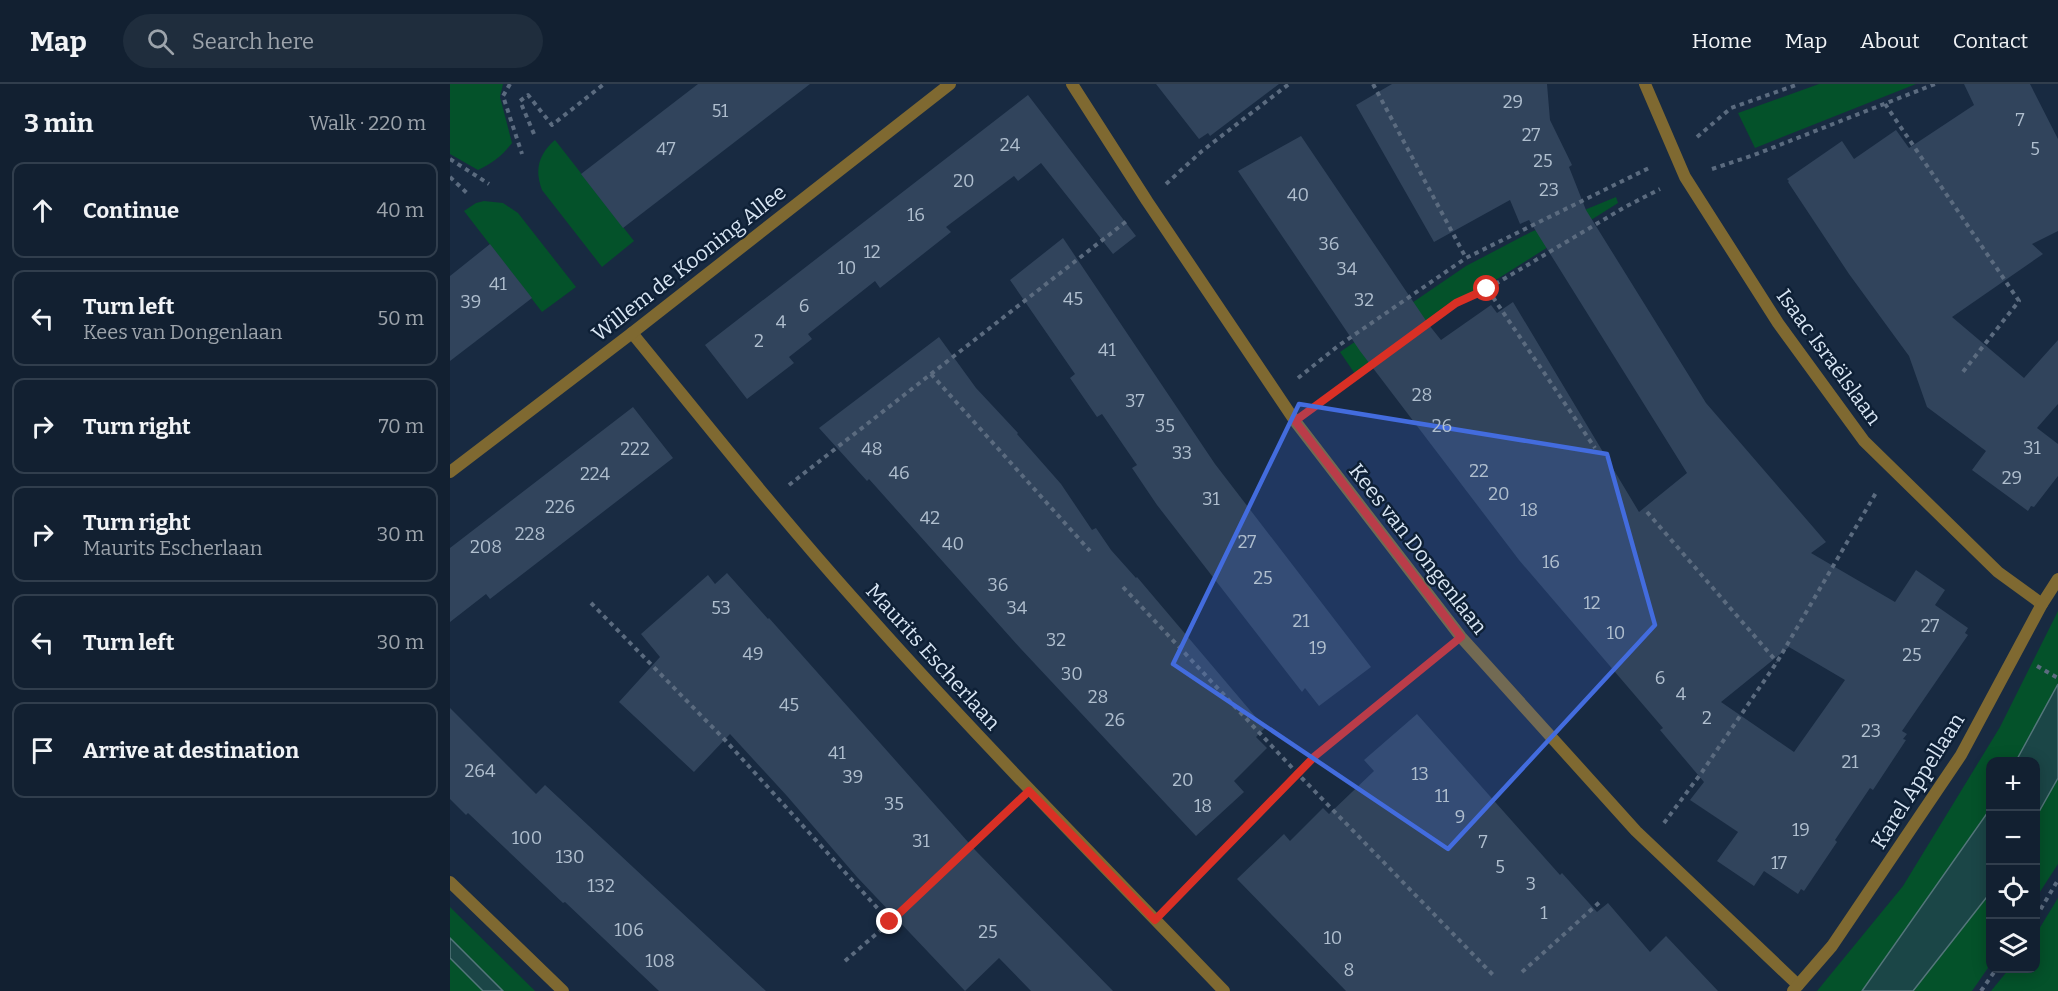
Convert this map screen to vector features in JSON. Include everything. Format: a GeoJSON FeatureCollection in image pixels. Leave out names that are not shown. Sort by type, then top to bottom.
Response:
{"type":"FeatureCollection","features":[{"type":"Feature","properties":{"kind":"street","name":"Willem de Kooning Allee"},"geometry":{"type":"LineString","coordinates":[[450,472],[950,84]]}},
{"type":"Feature","properties":{"kind":"street","name":"Kees van Dongenlaan"},"geometry":{"type":"LineString","coordinates":[[1072,84],[1276,395],[1461,637],[1649,843],[1796,988]]}},
{"type":"Feature","properties":{"kind":"street","name":"Isaac Israëlslaan"},"geometry":{"type":"LineString","coordinates":[[1644,84],[1685,177],[1778,323],[1864,441],[1998,572],[2042,604]]}},
{"type":"Feature","properties":{"kind":"street","name":"Maurits Escherlaan"},"geometry":{"type":"LineString","coordinates":[[632,333],[769,501],[853,598],[1029,791],[1224,991]]}},
{"type":"Feature","properties":{"kind":"street","name":"Karel Appellaan"},"geometry":{"type":"LineString","coordinates":[[1796,988],[1832,946],[1961,755],[2042,604],[2058,579]]}},
{"type":"Feature","properties":{"kind":"street"},"geometry":{"type":"LineString","coordinates":[[450,882],[563,991]]}},
{"type":"Feature","properties":{"kind":"path"},"geometry":{"type":"LineString","coordinates":[[510,84],[503,96],[522,154]]}},
{"type":"Feature","properties":{"kind":"path"},"geometry":{"type":"LineString","coordinates":[[534,134],[520,101],[528,95],[552,125],[604,84]]}},
{"type":"Feature","properties":{"kind":"path"},"geometry":{"type":"LineString","coordinates":[[769,501],[1128,220],[1202,151],[1289,84]]}},
{"type":"Feature","properties":{"kind":"path"},"geometry":{"type":"LineString","coordinates":[[1373,84],[1466,258]]}},
{"type":"Feature","properties":{"kind":"path"},"geometry":{"type":"LineString","coordinates":[[1276,395],[1338,346],[1466,258],[1675,155],[1731,108],[1799,84]]}},
{"type":"Feature","properties":{"kind":"path"},"geometry":{"type":"LineString","coordinates":[[1295,421],[1456,303],[1487,289],[1625,207],[1685,177],[1754,155],[1935,84]]}},
{"type":"Feature","properties":{"kind":"path"},"geometry":{"type":"LineString","coordinates":[[1885,104],[2019,301],[1962,373]]}},
{"type":"Feature","properties":{"kind":"path"},"geometry":{"type":"LineString","coordinates":[[450,159],[489,184]]}},
{"type":"Feature","properties":{"kind":"path"},"geometry":{"type":"LineString","coordinates":[[450,177],[468,194]]}},
{"type":"Feature","properties":{"kind":"path"},"geometry":{"type":"LineString","coordinates":[[1487,289],[1595,448]]}},
{"type":"Feature","properties":{"kind":"path"},"geometry":{"type":"LineString","coordinates":[[931,374],[1090,551]]}},
{"type":"Feature","properties":{"kind":"path"},"geometry":{"type":"LineString","coordinates":[[1649,843],[1702,772],[1778,662],[1891,467]]}},
{"type":"Feature","properties":{"kind":"path"},"geometry":{"type":"LineString","coordinates":[[1647,512],[1778,662]]}},
{"type":"Feature","properties":{"kind":"path"},"geometry":{"type":"LineString","coordinates":[[1123,587],[1297,773],[1495,977]]}},
{"type":"Feature","properties":{"kind":"path"},"geometry":{"type":"LineString","coordinates":[[591,603],[726,741],[890,922]]}},
{"type":"Feature","properties":{"kind":"path"},"geometry":{"type":"LineString","coordinates":[[1155,920],[1315,756],[1461,637]]}},
{"type":"Feature","properties":{"kind":"path"},"geometry":{"type":"LineString","coordinates":[[2046,672],[2058,678]]}},
{"type":"Feature","properties":{"kind":"path"},"geometry":{"type":"LineString","coordinates":[[845,961],[890,922],[1029,791]]}},
{"type":"Feature","properties":{"kind":"path"},"geometry":{"type":"LineString","coordinates":[[2040,910],[2058,880]]}},
{"type":"Feature","properties":{"kind":"path"},"geometry":{"type":"LineString","coordinates":[[1522,972],[1601,901]]}},
{"type":"Feature","properties":{"kind":"path"},"geometry":{"type":"LineString","coordinates":[[1981,991],[1995,973]]}},
{"type":"Feature","properties":{"kind":"highlighted area"},"geometry":{"type":"Polygon","coordinates":[[[1299,404],[1607,454],[1655,625],[1448,849],[1173,664],[1299,404]]]}},
{"type":"Feature","properties":{"kind":"green space"},"geometry":{"type":"Polygon","coordinates":[[[450,84],[503,84],[500,97],[512,143],[497,159],[478,170],[450,154],[450,84]]]}},
{"type":"Feature","properties":{"kind":"green space"},"geometry":{"type":"Polygon","coordinates":[[[1819,84],[1916,84],[1755,148],[1738,113],[1819,84]]]}},
{"type":"Feature","properties":{"kind":"green space"},"geometry":{"type":"Polygon","coordinates":[[[555,140],[634,241],[602,267],[542,190],[538,169],[542,156],[555,140]]]}},
{"type":"Feature","properties":{"kind":"green space"},"geometry":{"type":"Polygon","coordinates":[[[1616,197],[1618,203],[1483,288],[1448,304],[1355,374],[1340,352],[1466,266],[1531,232],[1616,197]]]}},
{"type":"Feature","properties":{"kind":"green space"},"geometry":{"type":"Polygon","coordinates":[[[484,201],[503,203],[518,213],[576,287],[542,312],[464,211],[484,201]]]}},
{"type":"Feature","properties":{"kind":"green space"},"geometry":{"type":"Polygon","coordinates":[[[2058,611],[2058,684],[2018,757],[1986,757],[1986,818],[1862,991],[1817,991],[1903,886],[2000,727],[2058,611]]]}},
{"type":"Feature","properties":{"kind":"green space"},"geometry":{"type":"Polygon","coordinates":[[[2058,778],[2058,864],[2040,892],[2040,811],[2058,778]]]}},
{"type":"Feature","properties":{"kind":"green space"},"geometry":{"type":"Polygon","coordinates":[[[1986,898],[1986,971],[1972,991],[1913,991],[1986,898]]]}},
{"type":"Feature","properties":{"kind":"green space"},"geometry":{"type":"Polygon","coordinates":[[[2058,898],[2058,991],[1991,991],[2006,973],[2040,973],[2040,927],[2058,898]]]}},
{"type":"Feature","properties":{"kind":"green space"},"geometry":{"type":"Polygon","coordinates":[[[450,907],[535,991],[503,991],[450,938],[450,907]]]}},
{"type":"Feature","properties":{"kind":"green space"},"geometry":{"type":"Polygon","coordinates":[[[450,958],[483,991],[450,991],[450,958]]]}},
{"type":"Feature","properties":{"kind":"shaded area"},"geometry":{"type":"Polygon","coordinates":[[[2058,684],[2058,778],[2040,810],[2040,757],[2018,757],[2058,684]]]}},
{"type":"Feature","properties":{"kind":"shaded area"},"geometry":{"type":"Polygon","coordinates":[[[1986,815],[1986,898],[1913,991],[1862,991],[1986,815]]]}},
{"type":"Feature","properties":{"kind":"shaded area"},"geometry":{"type":"Polygon","coordinates":[[[450,938],[503,991],[483,991],[450,958],[450,938]]]}},
{"type":"Feature","properties":{"kind":"building"},"geometry":{"type":"Polygon","coordinates":[[[698,84],[810,84],[623,228],[581,174],[698,84]]]}},
{"type":"Feature","properties":{"kind":"building"},"geometry":{"type":"Polygon","coordinates":[[[1156,84],[1279,84],[1210,136],[1208,133],[1199,139],[1156,84]]]}},
{"type":"Feature","properties":{"kind":"building"},"geometry":{"type":"Polygon","coordinates":[[[1392,84],[1547,84],[1550,120],[1572,165],[1569,167],[1586,210],[1706,403],[1826,542],[1811,553],[1895,602],[1916,570],[1945,590],[1935,605],[1968,628],[1965,633],[1968,635],[1902,731],[1907,734],[1903,739],[1906,740],[1873,790],[1870,788],[1804,891],[1801,889],[1798,894],[1764,871],[1754,886],[1717,861],[1738,832],[1690,800],[1704,782],[1660,730],[1663,728],[1519,560],[1360,351],[1238,171],[1301,136],[1441,340],[1491,305],[1497,313],[1513,302],[1639,512],[1687,473],[1529,220],[1520,224],[1510,200],[1434,242],[1356,105],[1392,84]],[[1789,647],[1721,702],[1794,752],[1845,680],[1789,647]]]}},
{"type":"Feature","properties":{"kind":"building"},"geometry":{"type":"Polygon","coordinates":[[[1964,84],[2030,84],[2058,139],[2058,231],[2032,244],[2043,254],[1952,317],[2024,378],[2058,340],[2058,404],[2037,428],[2058,444],[2058,476],[2034,507],[2031,506],[2028,511],[1972,470],[1986,451],[1927,407],[1909,356],[1849,274],[1787,179],[1842,141],[1854,159],[1896,130],[1909,148],[1974,105],[1964,84]]]}},
{"type":"Feature","properties":{"kind":"building"},"geometry":{"type":"Polygon","coordinates":[[[1028,95],[1136,236],[1113,254],[1041,163],[1018,181],[1014,176],[946,227],[951,232],[880,288],[875,281],[808,334],[812,339],[789,357],[794,363],[747,399],[705,345],[1028,95]]]}},
{"type":"Feature","properties":{"kind":"building"},"geometry":{"type":"Polygon","coordinates":[[[1063,238],[1215,464],[1371,667],[1319,706],[1305,688],[1302,692],[1157,505],[1132,468],[1137,465],[1102,414],[1097,417],[1070,378],[1075,374],[1010,280],[1063,238]]]}},
{"type":"Feature","properties":{"kind":"building"},"geometry":{"type":"Polygon","coordinates":[[[490,244],[532,298],[450,361],[450,276],[490,244]]]}},
{"type":"Feature","properties":{"kind":"building"},"geometry":{"type":"Polygon","coordinates":[[[939,337],[976,388],[1061,484],[1092,530],[1096,528],[1111,550],[1137,577],[1265,728],[1256,737],[1267,748],[1234,781],[1244,792],[1196,836],[1021,649],[869,479],[867,481],[819,428],[939,337]]]}},
{"type":"Feature","properties":{"kind":"building"},"geometry":{"type":"Polygon","coordinates":[[[633,407],[673,458],[490,599],[486,594],[450,622],[450,548],[633,407]]]}},
{"type":"Feature","properties":{"kind":"building"},"geometry":{"type":"Polygon","coordinates":[[[727,573],[976,851],[1113,991],[1031,991],[999,958],[965,991],[857,877],[730,734],[694,772],[619,702],[660,657],[641,634],[708,575],[715,584],[727,573]]]}},
{"type":"Feature","properties":{"kind":"building"},"geometry":{"type":"Polygon","coordinates":[[[450,708],[536,794],[545,785],[766,991],[659,991],[565,902],[563,903],[468,813],[466,815],[450,799],[450,708]]]}},
{"type":"Feature","properties":{"kind":"building"},"geometry":{"type":"Polygon","coordinates":[[[1417,714],[1560,875],[1562,873],[1597,912],[1608,903],[1650,952],[1666,936],[1718,991],[1346,991],[1237,879],[1284,834],[1290,841],[1323,808],[1329,814],[1374,771],[1364,760],[1417,714]]]}},
{"type":"Feature","properties":{"kind":"route"},"geometry":{"type":"LineString","coordinates":[[890,922],[1029,791],[1155,920],[1315,756],[1461,637],[1295,421],[1456,303],[1487,289]]}}]}
